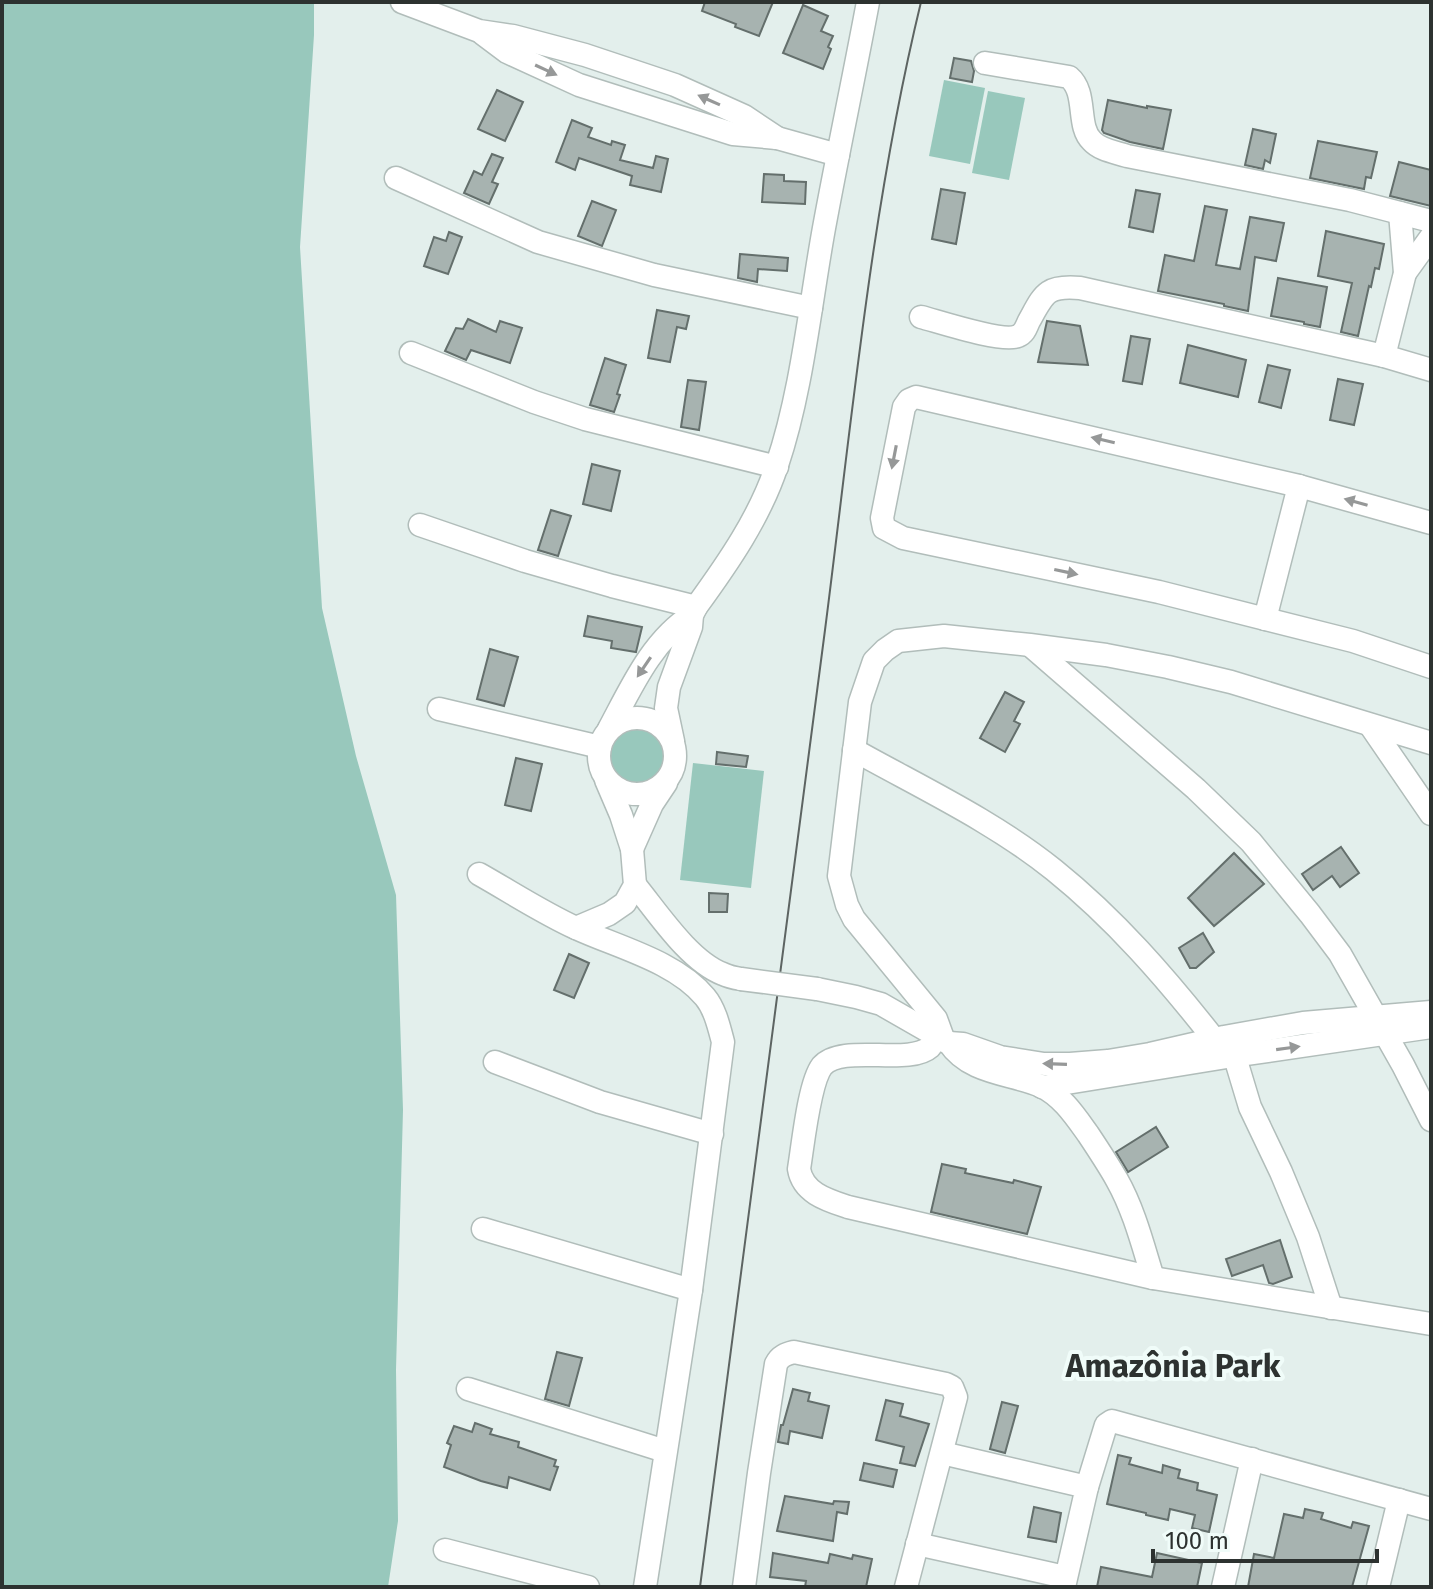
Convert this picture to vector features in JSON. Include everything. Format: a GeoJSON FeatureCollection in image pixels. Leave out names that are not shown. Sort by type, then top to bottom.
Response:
{"type":"FeatureCollection","features":[{"type":"Feature","properties":{"kind":"street"},"geometry":{"type":"LineString","coordinates":[[402,2],[479,31],[513,36],[585,55],[675,85],[744,116],[777,138]]}},
{"type":"Feature","properties":{"kind":"street"},"geometry":{"type":"LineString","coordinates":[[628,947],[632,849],[599,762],[604,738],[635,680],[663,640],[694,611],[729,562],[777,467],[796,393],[868,2]]}},
{"type":"Feature","properties":{"kind":"street"},"geometry":{"type":"LineString","coordinates":[[479,31],[507,52],[579,85],[733,134],[777,138],[838,155]]}},
{"type":"Feature","properties":{"kind":"street"},"geometry":{"type":"LineString","coordinates":[[985,63],[1069,77],[1078,90],[1087,135],[1104,149],[1350,200],[1431,221]]}},
{"type":"Feature","properties":{"kind":"street"},"geometry":{"type":"LineString","coordinates":[[396,178],[538,242],[654,275],[811,308]]}},
{"type":"Feature","properties":{"kind":"street"},"geometry":{"type":"LineString","coordinates":[[1384,356],[1405,273],[1400,213]]}},
{"type":"Feature","properties":{"kind":"street"},"geometry":{"type":"LineString","coordinates":[[1405,273],[1431,237]]}},
{"type":"Feature","properties":{"kind":"street"},"geometry":{"type":"LineString","coordinates":[[921,317],[982,334],[1012,338],[1023,333],[1043,295],[1053,289],[1080,288],[1384,356],[1431,370]]}},
{"type":"Feature","properties":{"kind":"street"},"geometry":{"type":"LineString","coordinates":[[411,353],[585,419],[777,467]]}},
{"type":"Feature","properties":{"kind":"street"},"geometry":{"type":"LineString","coordinates":[[1431,523],[1299,486],[924,397],[909,400],[904,407],[882,518],[884,528],[903,538],[1159,592],[1353,641],[1431,667]]}},
{"type":"Feature","properties":{"kind":"street"},"geometry":{"type":"LineString","coordinates":[[1265,619],[1299,486]]}},
{"type":"Feature","properties":{"kind":"street"},"geometry":{"type":"LineString","coordinates":[[420,525],[525,561],[694,611]]}},
{"type":"Feature","properties":{"kind":"street"},"geometry":{"type":"LineString","coordinates":[[632,849],[652,804],[675,766],[676,753],[666,708],[669,687],[694,611]]}},
{"type":"Feature","properties":{"kind":"street"},"geometry":{"type":"LineString","coordinates":[[943,1040],[936,1019],[854,919],[839,876],[860,702],[874,661],[898,641],[944,636],[1106,655],[1231,682],[1431,743]]}},
{"type":"Feature","properties":{"kind":"street"},"geometry":{"type":"LineString","coordinates":[[1030,645],[1196,789],[1251,842],[1340,954],[1431,1120]]}},
{"type":"Feature","properties":{"kind":"street"},"geometry":{"type":"LineString","coordinates":[[439,709],[604,738]]}},
{"type":"Feature","properties":{"kind":"street"},"geometry":{"type":"LineString","coordinates":[[604,738],[619,722],[644,718],[656,722],[673,741]]}},
{"type":"Feature","properties":{"kind":"street"},"geometry":{"type":"LineString","coordinates":[[1370,725],[1431,814]]}},
{"type":"Feature","properties":{"kind":"street"},"geometry":{"type":"LineString","coordinates":[[854,750],[959,807],[1052,869],[1093,903],[1176,989],[1217,1047],[1250,1107],[1308,1237],[1331,1308]]}},
{"type":"Feature","properties":{"kind":"street"},"geometry":{"type":"LineString","coordinates":[[604,775],[623,792],[636,794],[648,793],[669,778]]}},
{"type":"Feature","properties":{"kind":"street"},"geometry":{"type":"LineString","coordinates":[[479,874],[576,928],[628,947],[683,977],[706,998],[716,1016],[723,1042],[691,1290],[645,1587]]}},
{"type":"Feature","properties":{"kind":"street"},"geometry":{"type":"LineString","coordinates":[[630,894],[684,945],[722,974],[847,994],[881,1004],[943,1040],[956,1054],[975,1065],[1042,1087],[1058,1097],[1068,1107],[1118,1183],[1136,1224],[1153,1278]]}},
{"type":"Feature","properties":{"kind":"street"},"geometry":{"type":"LineString","coordinates":[[576,928],[609,914],[630,894]]}},
{"type":"Feature","properties":{"kind":"street"},"geometry":{"type":"LineString","coordinates":[[1380,1026],[1431,1012]]}},
{"type":"Feature","properties":{"kind":"street"},"geometry":{"type":"LineString","coordinates":[[1042,1087],[1217,1047],[1303,1023],[1431,1027]]}},
{"type":"Feature","properties":{"kind":"street"},"geometry":{"type":"LineString","coordinates":[[1217,1047],[1122,1059],[1044,1064],[1000,1057],[943,1040],[913,1054],[836,1058],[821,1067],[813,1090],[800,1178],[825,1199],[848,1207],[1153,1278],[1431,1324]]}},
{"type":"Feature","properties":{"kind":"street"},"geometry":{"type":"LineString","coordinates":[[495,1062],[600,1102],[712,1134]]}},
{"type":"Feature","properties":{"kind":"street"},"geometry":{"type":"LineString","coordinates":[[483,1229],[691,1290]]}},
{"type":"Feature","properties":{"kind":"street"},"geometry":{"type":"LineString","coordinates":[[744,1587],[776,1364],[785,1354],[801,1353],[952,1387],[956,1397],[906,1587]]}},
{"type":"Feature","properties":{"kind":"street"},"geometry":{"type":"LineString","coordinates":[[468,1389],[665,1451]]}},
{"type":"Feature","properties":{"kind":"street"},"geometry":{"type":"LineString","coordinates":[[917,1544],[1064,1582],[1087,1487],[1106,1425],[1112,1421],[1431,1509]]}},
{"type":"Feature","properties":{"kind":"street"},"geometry":{"type":"LineString","coordinates":[[942,1453],[1087,1487]]}},
{"type":"Feature","properties":{"kind":"street"},"geometry":{"type":"LineString","coordinates":[[1223,1587],[1252,1459]]}},
{"type":"Feature","properties":{"kind":"street"},"geometry":{"type":"LineString","coordinates":[[1378,1587],[1399,1500]]}},
{"type":"Feature","properties":{"kind":"street"},"geometry":{"type":"LineString","coordinates":[[445,1550],[588,1587]]}},
{"type":"Feature","properties":{"kind":"green space"},"geometry":{"type":"Polygon","coordinates":[[[2,2],[314,2],[300,247],[322,608],[356,756],[396,895],[403,1110],[396,1370],[398,1521],[388,1587],[2,1587],[2,2]]]}},
{"type":"Feature","properties":{"kind":"green space"},"geometry":{"type":"Polygon","coordinates":[[[944,80],[985,88],[970,164],[929,156],[944,80]]]}},
{"type":"Feature","properties":{"kind":"green space"},"geometry":{"type":"Polygon","coordinates":[[[988,91],[1025,98],[1009,180],[972,173],[988,91]]]}},
{"type":"Feature","properties":{"kind":"green space"},"geometry":{"type":"Polygon","coordinates":[[[637,724],[655,730],[663,738],[669,756],[663,774],[655,782],[637,788],[619,782],[611,774],[605,756],[611,738],[619,730],[637,724]]]}},
{"type":"Feature","properties":{"kind":"green space"},"geometry":{"type":"Polygon","coordinates":[[[693,763],[764,771],[751,888],[680,880],[693,763]]]}},
{"type":"Feature","properties":{"kind":"building"},"geometry":{"type":"Polygon","coordinates":[[[705,2],[773,2],[759,36],[702,11],[705,2]]]}},
{"type":"Feature","properties":{"kind":"building"},"geometry":{"type":"Polygon","coordinates":[[[803,5],[828,16],[821,31],[833,36],[823,69],[783,53],[803,5]]]}},
{"type":"Feature","properties":{"kind":"building"},"geometry":{"type":"Polygon","coordinates":[[[954,58],[971,61],[974,71],[972,82],[950,78],[954,58]]]}},
{"type":"Feature","properties":{"kind":"building"},"geometry":{"type":"Polygon","coordinates":[[[497,90],[523,102],[505,141],[478,129],[497,90]]]}},
{"type":"Feature","properties":{"kind":"building"},"geometry":{"type":"Polygon","coordinates":[[[1108,100],[1171,110],[1163,149],[1104,133],[1108,100]]]}},
{"type":"Feature","properties":{"kind":"building"},"geometry":{"type":"Polygon","coordinates":[[[572,120],[592,128],[588,137],[611,145],[612,141],[625,145],[620,160],[653,168],[656,156],[668,159],[661,192],[630,185],[632,176],[579,158],[575,170],[556,162],[572,120]]]}},
{"type":"Feature","properties":{"kind":"building"},"geometry":{"type":"Polygon","coordinates":[[[1253,129],[1276,134],[1270,163],[1265,160],[1263,169],[1245,165],[1253,129]]]}},
{"type":"Feature","properties":{"kind":"building"},"geometry":{"type":"Polygon","coordinates":[[[1318,141],[1377,152],[1371,178],[1366,177],[1364,189],[1310,178],[1318,141]]]}},
{"type":"Feature","properties":{"kind":"building"},"geometry":{"type":"Polygon","coordinates":[[[492,154],[503,158],[492,182],[498,184],[489,204],[464,193],[474,171],[482,175],[492,154]]]}},
{"type":"Feature","properties":{"kind":"building"},"geometry":{"type":"Polygon","coordinates":[[[1399,162],[1431,170],[1431,206],[1390,196],[1399,162]]]}},
{"type":"Feature","properties":{"kind":"building"},"geometry":{"type":"Polygon","coordinates":[[[764,174],[784,175],[784,181],[806,182],[805,204],[762,202],[764,174]]]}},
{"type":"Feature","properties":{"kind":"building"},"geometry":{"type":"Polygon","coordinates":[[[941,189],[965,193],[956,244],[932,239],[941,189]]]}},
{"type":"Feature","properties":{"kind":"building"},"geometry":{"type":"Polygon","coordinates":[[[1136,190],[1160,194],[1153,232],[1129,227],[1136,190]]]}},
{"type":"Feature","properties":{"kind":"building"},"geometry":{"type":"Polygon","coordinates":[[[592,201],[616,210],[602,246],[578,236],[592,201]]]}},
{"type":"Feature","properties":{"kind":"building"},"geometry":{"type":"Polygon","coordinates":[[[1205,206],[1227,210],[1216,265],[1240,269],[1250,217],[1284,223],[1276,261],[1255,257],[1248,311],[1158,291],[1165,255],[1194,261],[1205,206]]]}},
{"type":"Feature","properties":{"kind":"building"},"geometry":{"type":"Polygon","coordinates":[[[1326,231],[1384,244],[1379,269],[1375,268],[1369,286],[1358,336],[1341,332],[1352,283],[1318,276],[1326,231]]]}},
{"type":"Feature","properties":{"kind":"building"},"geometry":{"type":"Polygon","coordinates":[[[449,232],[462,237],[448,274],[424,266],[434,237],[446,241],[449,232]]]}},
{"type":"Feature","properties":{"kind":"building"},"geometry":{"type":"Polygon","coordinates":[[[740,254],[788,258],[787,271],[758,269],[757,282],[738,278],[740,254]]]}},
{"type":"Feature","properties":{"kind":"building"},"geometry":{"type":"Polygon","coordinates":[[[1278,278],[1327,287],[1320,327],[1271,316],[1278,278]]]}},
{"type":"Feature","properties":{"kind":"building"},"geometry":{"type":"Polygon","coordinates":[[[657,310],[689,316],[686,329],[677,327],[670,362],[648,358],[657,310]]]}},
{"type":"Feature","properties":{"kind":"building"},"geometry":{"type":"Polygon","coordinates":[[[468,319],[496,332],[500,321],[522,328],[510,363],[471,350],[466,360],[445,351],[456,328],[463,329],[468,319]]]}},
{"type":"Feature","properties":{"kind":"building"},"geometry":{"type":"Polygon","coordinates":[[[1047,321],[1080,326],[1088,365],[1038,362],[1047,321]]]}},
{"type":"Feature","properties":{"kind":"building"},"geometry":{"type":"Polygon","coordinates":[[[1131,336],[1150,339],[1142,384],[1123,381],[1131,336]]]}},
{"type":"Feature","properties":{"kind":"building"},"geometry":{"type":"Polygon","coordinates":[[[1188,345],[1246,360],[1238,397],[1180,383],[1188,345]]]}},
{"type":"Feature","properties":{"kind":"building"},"geometry":{"type":"Polygon","coordinates":[[[605,358],[626,365],[614,412],[590,405],[605,358]]]}},
{"type":"Feature","properties":{"kind":"building"},"geometry":{"type":"Polygon","coordinates":[[[1268,365],[1290,370],[1281,408],[1259,402],[1268,365]]]}},
{"type":"Feature","properties":{"kind":"building"},"geometry":{"type":"Polygon","coordinates":[[[1338,379],[1363,384],[1354,425],[1330,420],[1338,379]]]}},
{"type":"Feature","properties":{"kind":"building"},"geometry":{"type":"Polygon","coordinates":[[[688,380],[706,382],[699,430],[681,427],[688,380]]]}},
{"type":"Feature","properties":{"kind":"building"},"geometry":{"type":"Polygon","coordinates":[[[592,464],[620,471],[611,511],[583,504],[592,464]]]}},
{"type":"Feature","properties":{"kind":"building"},"geometry":{"type":"Polygon","coordinates":[[[551,510],[571,516],[558,556],[538,550],[551,510]]]}},
{"type":"Feature","properties":{"kind":"building"},"geometry":{"type":"Polygon","coordinates":[[[588,616],[642,627],[636,652],[611,648],[612,641],[584,636],[588,616]]]}},
{"type":"Feature","properties":{"kind":"building"},"geometry":{"type":"Polygon","coordinates":[[[490,649],[518,657],[504,706],[477,699],[490,649]]]}},
{"type":"Feature","properties":{"kind":"building"},"geometry":{"type":"Polygon","coordinates":[[[1005,692],[1024,702],[1014,721],[1020,724],[1005,752],[980,738],[1005,692]]]}},
{"type":"Feature","properties":{"kind":"building"},"geometry":{"type":"Polygon","coordinates":[[[717,752],[748,756],[746,767],[716,764],[717,752]]]}},
{"type":"Feature","properties":{"kind":"building"},"geometry":{"type":"Polygon","coordinates":[[[516,758],[542,764],[531,811],[505,805],[516,758]]]}},
{"type":"Feature","properties":{"kind":"building"},"geometry":{"type":"Polygon","coordinates":[[[1341,847],[1359,873],[1340,887],[1332,876],[1313,890],[1302,874],[1341,847]]]}},
{"type":"Feature","properties":{"kind":"building"},"geometry":{"type":"Polygon","coordinates":[[[1234,853],[1264,884],[1214,926],[1188,898],[1234,853]]]}},
{"type":"Feature","properties":{"kind":"building"},"geometry":{"type":"Polygon","coordinates":[[[709,893],[728,894],[727,912],[709,912],[709,893]]]}},
{"type":"Feature","properties":{"kind":"building"},"geometry":{"type":"Polygon","coordinates":[[[1203,933],[1214,952],[1196,968],[1190,968],[1179,948],[1203,933]]]}},
{"type":"Feature","properties":{"kind":"building"},"geometry":{"type":"Polygon","coordinates":[[[569,954],[589,963],[574,998],[554,990],[569,954]]]}},
{"type":"Feature","properties":{"kind":"building"},"geometry":{"type":"Polygon","coordinates":[[[1156,1127],[1168,1147],[1128,1172],[1116,1152],[1156,1127]]]}},
{"type":"Feature","properties":{"kind":"building"},"geometry":{"type":"Polygon","coordinates":[[[942,1164],[966,1169],[965,1173],[1041,1187],[1027,1234],[931,1212],[942,1164]]]}},
{"type":"Feature","properties":{"kind":"building"},"geometry":{"type":"Polygon","coordinates":[[[1280,1240],[1292,1277],[1269,1283],[1263,1265],[1232,1276],[1226,1259],[1280,1240]]]}},
{"type":"Feature","properties":{"kind":"building"},"geometry":{"type":"Polygon","coordinates":[[[557,1352],[582,1358],[569,1406],[545,1399],[557,1352]]]}},
{"type":"Feature","properties":{"kind":"building"},"geometry":{"type":"Polygon","coordinates":[[[793,1389],[810,1393],[808,1401],[829,1406],[822,1438],[790,1431],[788,1444],[778,1442],[793,1389]]]}},
{"type":"Feature","properties":{"kind":"building"},"geometry":{"type":"Polygon","coordinates":[[[886,1400],[903,1404],[900,1416],[929,1424],[915,1466],[900,1463],[904,1447],[876,1440],[886,1400]]]}},
{"type":"Feature","properties":{"kind":"building"},"geometry":{"type":"Polygon","coordinates":[[[1002,1402],[1018,1406],[1005,1453],[990,1449],[1002,1402]]]}},
{"type":"Feature","properties":{"kind":"building"},"geometry":{"type":"Polygon","coordinates":[[[475,1423],[492,1429],[490,1434],[519,1442],[518,1447],[556,1460],[554,1466],[558,1467],[550,1490],[509,1477],[507,1488],[444,1467],[451,1445],[447,1443],[454,1426],[472,1432],[475,1423]]]}},
{"type":"Feature","properties":{"kind":"building"},"geometry":{"type":"Polygon","coordinates":[[[1118,1455],[1131,1458],[1129,1464],[1162,1473],[1163,1465],[1180,1470],[1178,1478],[1198,1483],[1197,1490],[1217,1495],[1209,1532],[1192,1528],[1195,1515],[1170,1509],[1168,1520],[1107,1504],[1118,1455]]]}},
{"type":"Feature","properties":{"kind":"building"},"geometry":{"type":"Polygon","coordinates":[[[864,1463],[897,1470],[893,1487],[860,1480],[864,1463]]]}},
{"type":"Feature","properties":{"kind":"building"},"geometry":{"type":"Polygon","coordinates":[[[785,1496],[833,1504],[834,1501],[849,1502],[847,1514],[837,1512],[833,1541],[777,1531],[785,1496]]]}},
{"type":"Feature","properties":{"kind":"building"},"geometry":{"type":"Polygon","coordinates":[[[1034,1507],[1061,1513],[1056,1542],[1028,1537],[1034,1507]]]}},
{"type":"Feature","properties":{"kind":"building"},"geometry":{"type":"Polygon","coordinates":[[[1305,1509],[1323,1513],[1321,1519],[1351,1528],[1353,1522],[1369,1526],[1352,1587],[1248,1587],[1254,1554],[1274,1558],[1284,1514],[1303,1518],[1305,1509]]]}},
{"type":"Feature","properties":{"kind":"building"},"geometry":{"type":"Polygon","coordinates":[[[773,1553],[828,1563],[830,1554],[872,1559],[866,1587],[805,1587],[806,1581],[770,1577],[773,1553]]]}},
{"type":"Feature","properties":{"kind":"building"},"geometry":{"type":"Polygon","coordinates":[[[1157,1553],[1202,1563],[1197,1587],[1097,1587],[1101,1567],[1152,1577],[1157,1553]]]}},
{"type":"Feature","properties":{"kind":"tram line"},"geometry":{"type":"LineString","coordinates":[[700,1587],[864,314],[889,158],[921,2]]}},
{"type":"Feature","properties":{"kind":"district","name":"Amazônia Park"},"geometry":{"type":"Point","coordinates":[1173,1366]}}]}
